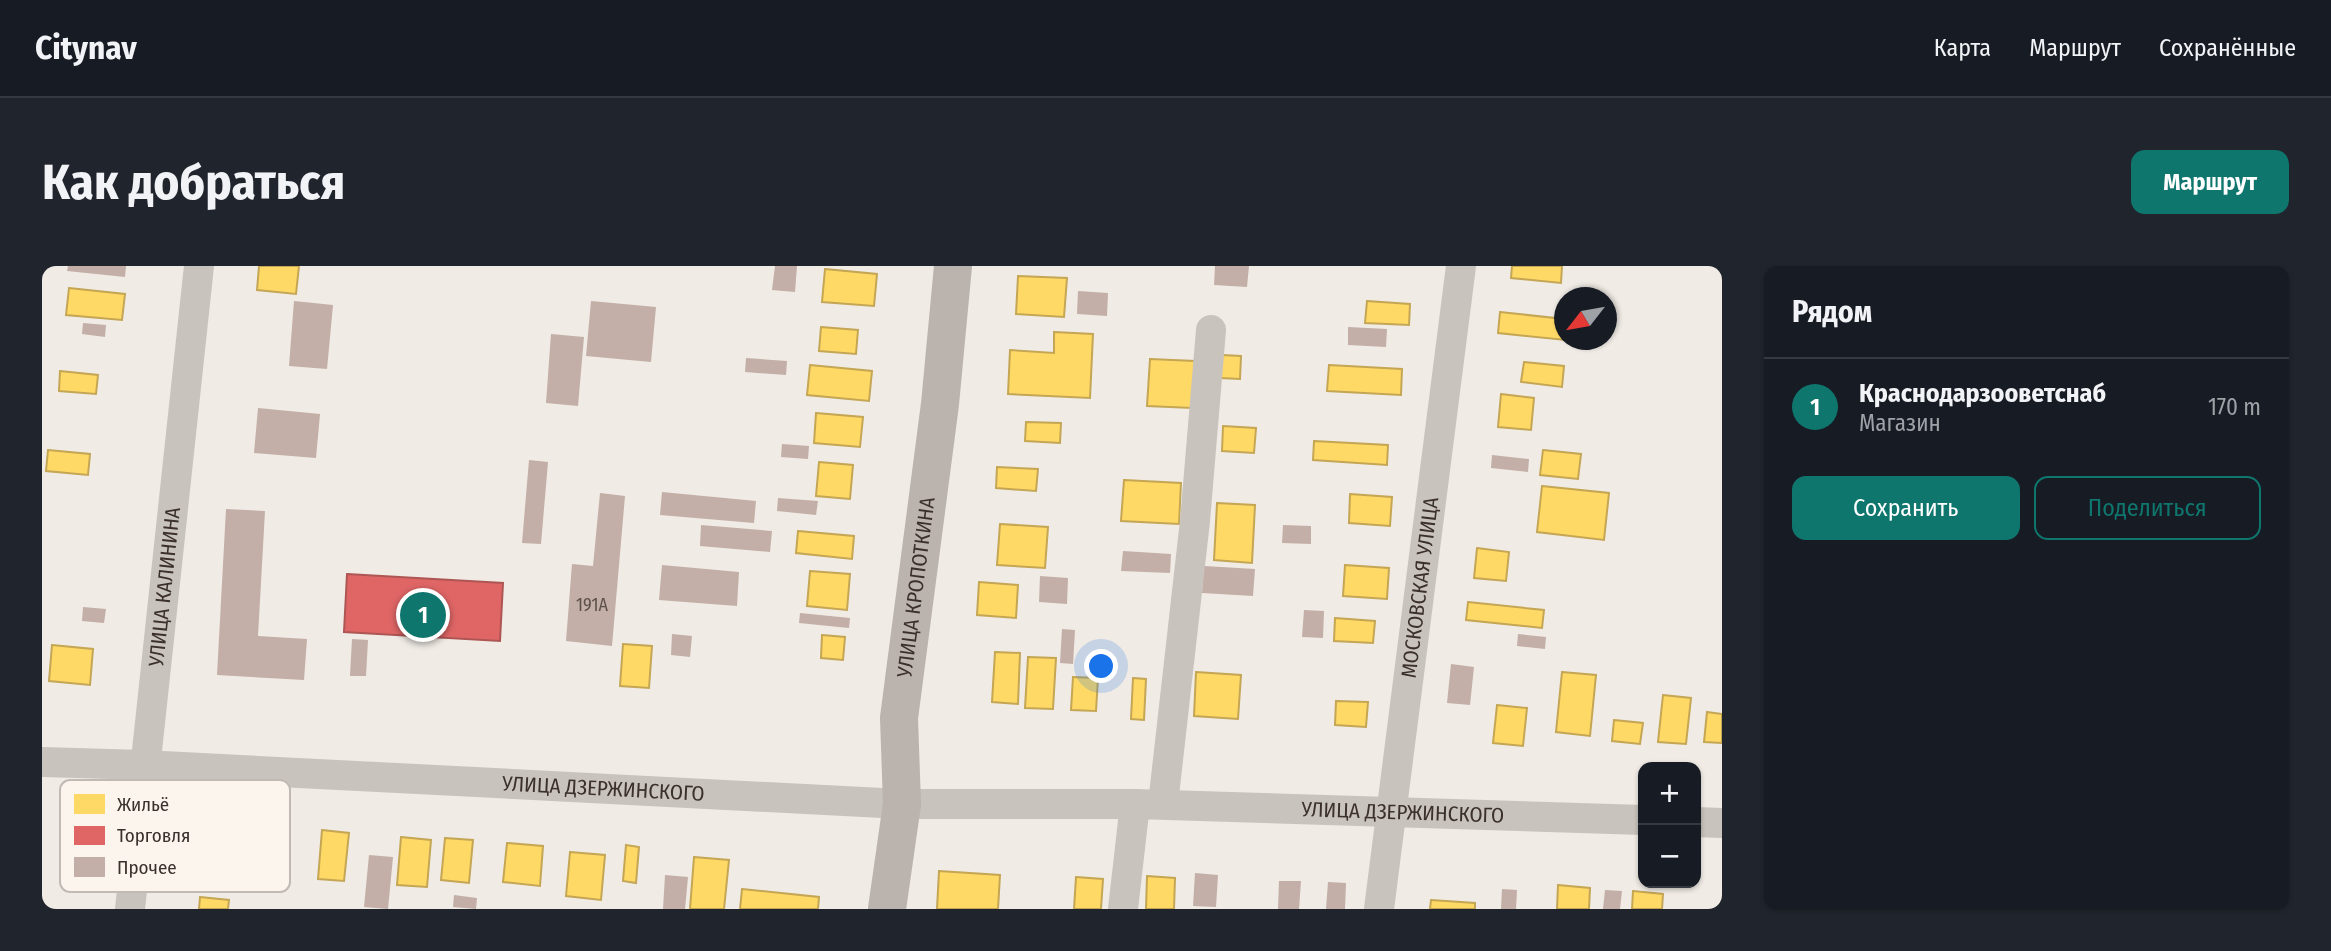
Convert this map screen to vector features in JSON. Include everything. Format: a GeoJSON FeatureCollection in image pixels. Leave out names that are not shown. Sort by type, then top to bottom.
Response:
{"type":"FeatureCollection","features":[{"type":"Feature","properties":{"kind":"main road","name":"УЛИЦА КРОПОТКИНА"},"geometry":{"type":"LineString","coordinates":[[887,909],[902,804],[899,718],[940,404],[953,266]]}},
{"type":"Feature","properties":{"kind":"street","name":"УЛИЦА КАЛИНИНА"},"geometry":{"type":"LineString","coordinates":[[143,780],[199,266]]}},
{"type":"Feature","properties":{"kind":"street","name":"МОСКОВСКАЯ УЛИЦА"},"geometry":{"type":"LineString","coordinates":[[1380,909],[1461,266]]}},
{"type":"Feature","properties":{"kind":"street"},"geometry":{"type":"LineString","coordinates":[[1123,909],[1149,804],[1195,522],[1212,330]]}},
{"type":"Feature","properties":{"kind":"street","name":"УЛИЦА ДЗЕРЖИНСКОГО"},"geometry":{"type":"LineString","coordinates":[[42,762],[902,804],[1149,804],[1638,820]]}},
{"type":"Feature","properties":{"kind":"street"},"geometry":{"type":"LineString","coordinates":[[1701,822],[1722,823]]}},
{"type":"Feature","properties":{"kind":"building: Жильё"},"geometry":{"type":"Polygon","coordinates":[[[259,266],[299,266],[296,294],[257,290],[259,266]]]}},
{"type":"Feature","properties":{"kind":"building: Жильё"},"geometry":{"type":"Polygon","coordinates":[[[1512,266],[1562,266],[1561,283],[1511,278],[1512,266]]]}},
{"type":"Feature","properties":{"kind":"building: Жильё"},"geometry":{"type":"Polygon","coordinates":[[[825,269],[877,274],[874,306],[822,302],[825,269]]]}},
{"type":"Feature","properties":{"kind":"building: Жильё"},"geometry":{"type":"Polygon","coordinates":[[[1018,276],[1067,278],[1064,317],[1016,314],[1018,276]]]}},
{"type":"Feature","properties":{"kind":"building: Жильё"},"geometry":{"type":"Polygon","coordinates":[[[69,288],[125,294],[122,320],[66,315],[69,288]]]}},
{"type":"Feature","properties":{"kind":"building: Жильё"},"geometry":{"type":"Polygon","coordinates":[[[1367,301],[1410,304],[1409,325],[1365,323],[1367,301]]]}},
{"type":"Feature","properties":{"kind":"building: Жильё"},"geometry":{"type":"Polygon","coordinates":[[[1500,312],[1554,318],[1554,339],[1498,333],[1500,312]]]}},
{"type":"Feature","properties":{"kind":"building: Жильё"},"geometry":{"type":"Polygon","coordinates":[[[821,327],[858,330],[856,354],[819,351],[821,327]]]}},
{"type":"Feature","properties":{"kind":"building: Жильё"},"geometry":{"type":"Polygon","coordinates":[[[1054,332],[1093,334],[1090,398],[1008,394],[1010,350],[1054,353],[1054,332]]]}},
{"type":"Feature","properties":{"kind":"building: Жильё"},"geometry":{"type":"Polygon","coordinates":[[[1222,355],[1241,356],[1240,379],[1220,378],[1222,355]]]}},
{"type":"Feature","properties":{"kind":"building: Жильё"},"geometry":{"type":"Polygon","coordinates":[[[1150,359],[1195,361],[1192,408],[1147,406],[1150,359]]]}},
{"type":"Feature","properties":{"kind":"building: Жильё"},"geometry":{"type":"Polygon","coordinates":[[[1524,362],[1564,366],[1562,387],[1521,382],[1524,362]]]}},
{"type":"Feature","properties":{"kind":"building: Жильё"},"geometry":{"type":"Polygon","coordinates":[[[810,365],[872,371],[869,401],[807,395],[810,365]]]}},
{"type":"Feature","properties":{"kind":"building: Жильё"},"geometry":{"type":"Polygon","coordinates":[[[1329,365],[1402,369],[1401,395],[1327,391],[1329,365]]]}},
{"type":"Feature","properties":{"kind":"building: Жильё"},"geometry":{"type":"Polygon","coordinates":[[[60,371],[98,375],[96,394],[59,391],[60,371]]]}},
{"type":"Feature","properties":{"kind":"building: Жильё"},"geometry":{"type":"Polygon","coordinates":[[[1501,394],[1534,398],[1531,430],[1498,427],[1501,394]]]}},
{"type":"Feature","properties":{"kind":"building: Жильё"},"geometry":{"type":"Polygon","coordinates":[[[816,413],[863,417],[860,447],[814,443],[816,413]]]}},
{"type":"Feature","properties":{"kind":"building: Жильё"},"geometry":{"type":"Polygon","coordinates":[[[1026,422],[1061,423],[1060,443],[1025,441],[1026,422]]]}},
{"type":"Feature","properties":{"kind":"building: Жильё"},"geometry":{"type":"Polygon","coordinates":[[[1223,426],[1256,428],[1254,453],[1222,451],[1223,426]]]}},
{"type":"Feature","properties":{"kind":"building: Жильё"},"geometry":{"type":"Polygon","coordinates":[[[1314,441],[1388,445],[1387,465],[1313,460],[1314,441]]]}},
{"type":"Feature","properties":{"kind":"building: Жильё"},"geometry":{"type":"Polygon","coordinates":[[[48,450],[90,454],[88,475],[46,471],[48,450]]]}},
{"type":"Feature","properties":{"kind":"building: Жильё"},"geometry":{"type":"Polygon","coordinates":[[[1543,450],[1581,454],[1578,479],[1540,475],[1543,450]]]}},
{"type":"Feature","properties":{"kind":"building: Жильё"},"geometry":{"type":"Polygon","coordinates":[[[819,462],[853,465],[850,499],[816,496],[819,462]]]}},
{"type":"Feature","properties":{"kind":"building: Жильё"},"geometry":{"type":"Polygon","coordinates":[[[997,467],[1038,469],[1036,491],[996,488],[997,467]]]}},
{"type":"Feature","properties":{"kind":"building: Жильё"},"geometry":{"type":"Polygon","coordinates":[[[1124,480],[1181,483],[1179,524],[1121,521],[1124,480]]]}},
{"type":"Feature","properties":{"kind":"building: Жильё"},"geometry":{"type":"Polygon","coordinates":[[[1542,486],[1609,493],[1604,540],[1537,532],[1542,486]]]}},
{"type":"Feature","properties":{"kind":"building: Жильё"},"geometry":{"type":"Polygon","coordinates":[[[1350,494],[1392,497],[1390,526],[1349,523],[1350,494]]]}},
{"type":"Feature","properties":{"kind":"building: Жильё"},"geometry":{"type":"Polygon","coordinates":[[[1217,503],[1255,505],[1252,563],[1214,560],[1217,503]]]}},
{"type":"Feature","properties":{"kind":"building: Жильё"},"geometry":{"type":"Polygon","coordinates":[[[1000,524],[1048,527],[1045,568],[997,565],[1000,524]]]}},
{"type":"Feature","properties":{"kind":"building: Жильё"},"geometry":{"type":"Polygon","coordinates":[[[798,531],[854,536],[852,559],[796,553],[798,531]]]}},
{"type":"Feature","properties":{"kind":"building: Жильё"},"geometry":{"type":"Polygon","coordinates":[[[1477,548],[1509,552],[1506,581],[1474,578],[1477,548]]]}},
{"type":"Feature","properties":{"kind":"building: Жильё"},"geometry":{"type":"Polygon","coordinates":[[[1345,565],[1389,568],[1387,599],[1343,596],[1345,565]]]}},
{"type":"Feature","properties":{"kind":"building: Жильё"},"geometry":{"type":"Polygon","coordinates":[[[810,571],[850,574],[847,610],[807,606],[810,571]]]}},
{"type":"Feature","properties":{"kind":"building: Жильё"},"geometry":{"type":"Polygon","coordinates":[[[979,582],[1018,585],[1016,618],[977,615],[979,582]]]}},
{"type":"Feature","properties":{"kind":"building: Жильё"},"geometry":{"type":"Polygon","coordinates":[[[1468,602],[1544,610],[1542,628],[1466,620],[1468,602]]]}},
{"type":"Feature","properties":{"kind":"building: Жильё"},"geometry":{"type":"Polygon","coordinates":[[[1335,618],[1375,621],[1373,643],[1334,641],[1335,618]]]}},
{"type":"Feature","properties":{"kind":"building: Жильё"},"geometry":{"type":"Polygon","coordinates":[[[822,635],[845,637],[843,660],[821,658],[822,635]]]}},
{"type":"Feature","properties":{"kind":"building: Жильё"},"geometry":{"type":"Polygon","coordinates":[[[623,644],[652,646],[649,688],[620,686],[623,644]]]}},
{"type":"Feature","properties":{"kind":"building: Жильё"},"geometry":{"type":"Polygon","coordinates":[[[52,645],[93,649],[90,685],[49,681],[52,645]]]}},
{"type":"Feature","properties":{"kind":"building: Жильё"},"geometry":{"type":"Polygon","coordinates":[[[995,652],[1020,653],[1018,704],[992,702],[995,652]]]}},
{"type":"Feature","properties":{"kind":"building: Жильё"},"geometry":{"type":"Polygon","coordinates":[[[1028,657],[1056,658],[1053,709],[1025,708],[1028,657]]]}},
{"type":"Feature","properties":{"kind":"building: Жильё"},"geometry":{"type":"Polygon","coordinates":[[[1196,672],[1241,675],[1238,719],[1194,716],[1196,672]]]}},
{"type":"Feature","properties":{"kind":"building: Жильё"},"geometry":{"type":"Polygon","coordinates":[[[1562,672],[1596,675],[1590,736],[1556,732],[1562,672]]]}},
{"type":"Feature","properties":{"kind":"building: Жильё"},"geometry":{"type":"Polygon","coordinates":[[[1073,677],[1098,678],[1096,711],[1071,710],[1073,677]]]}},
{"type":"Feature","properties":{"kind":"building: Жильё"},"geometry":{"type":"Polygon","coordinates":[[[1133,678],[1146,679],[1144,720],[1131,719],[1133,678]]]}},
{"type":"Feature","properties":{"kind":"building: Жильё"},"geometry":{"type":"Polygon","coordinates":[[[1663,695],[1691,698],[1686,744],[1658,742],[1663,695]]]}},
{"type":"Feature","properties":{"kind":"building: Жильё"},"geometry":{"type":"Polygon","coordinates":[[[1336,701],[1368,702],[1366,727],[1335,725],[1336,701]]]}},
{"type":"Feature","properties":{"kind":"building: Жильё"},"geometry":{"type":"Polygon","coordinates":[[[1497,705],[1527,708],[1523,746],[1493,743],[1497,705]]]}},
{"type":"Feature","properties":{"kind":"building: Жильё"},"geometry":{"type":"Polygon","coordinates":[[[1707,712],[1722,714],[1722,743],[1704,742],[1707,712]]]}},
{"type":"Feature","properties":{"kind":"building: Жильё"},"geometry":{"type":"Polygon","coordinates":[[[1614,720],[1643,723],[1640,744],[1612,741],[1614,720]]]}},
{"type":"Feature","properties":{"kind":"building: Жильё"},"geometry":{"type":"Polygon","coordinates":[[[322,830],[349,833],[344,881],[318,879],[322,830]]]}},
{"type":"Feature","properties":{"kind":"building: Жильё"},"geometry":{"type":"Polygon","coordinates":[[[401,837],[431,840],[427,887],[397,885],[401,837]]]}},
{"type":"Feature","properties":{"kind":"building: Жильё"},"geometry":{"type":"Polygon","coordinates":[[[445,838],[473,840],[469,883],[441,880],[445,838]]]}},
{"type":"Feature","properties":{"kind":"building: Жильё"},"geometry":{"type":"Polygon","coordinates":[[[507,843],[543,846],[540,886],[503,882],[507,843]]]}},
{"type":"Feature","properties":{"kind":"building: Жильё"},"geometry":{"type":"Polygon","coordinates":[[[626,845],[639,847],[636,883],[623,881],[626,845]]]}},
{"type":"Feature","properties":{"kind":"building: Жильё"},"geometry":{"type":"Polygon","coordinates":[[[570,852],[605,855],[601,900],[566,896],[570,852]]]}},
{"type":"Feature","properties":{"kind":"building: Жильё"},"geometry":{"type":"Polygon","coordinates":[[[694,857],[729,860],[724,909],[690,909],[694,857]]]}},
{"type":"Feature","properties":{"kind":"building: Жильё"},"geometry":{"type":"Polygon","coordinates":[[[939,871],[1000,875],[998,909],[937,909],[939,871]]]}},
{"type":"Feature","properties":{"kind":"building: Жильё"},"geometry":{"type":"Polygon","coordinates":[[[1147,876],[1175,878],[1174,909],[1146,909],[1147,876]]]}},
{"type":"Feature","properties":{"kind":"building: Жильё"},"geometry":{"type":"Polygon","coordinates":[[[1076,877],[1103,879],[1101,909],[1074,909],[1076,877]]]}},
{"type":"Feature","properties":{"kind":"building: Жильё"},"geometry":{"type":"Polygon","coordinates":[[[1558,885],[1590,888],[1589,909],[1557,909],[1558,885]]]}},
{"type":"Feature","properties":{"kind":"building: Жильё"},"geometry":{"type":"Polygon","coordinates":[[[742,889],[819,897],[818,909],[740,909],[742,889]]]}},
{"type":"Feature","properties":{"kind":"building: Жильё"},"geometry":{"type":"Polygon","coordinates":[[[1633,891],[1663,894],[1662,909],[1632,909],[1633,891]]]}},
{"type":"Feature","properties":{"kind":"building: Жильё"},"geometry":{"type":"Polygon","coordinates":[[[200,897],[229,900],[228,909],[199,909],[200,897]]]}},
{"type":"Feature","properties":{"kind":"building: Жильё"},"geometry":{"type":"Polygon","coordinates":[[[1431,900],[1475,903],[1475,909],[1430,909],[1431,900]]]}},
{"type":"Feature","properties":{"kind":"building: Торговля"},"geometry":{"type":"Polygon","coordinates":[[[347,574],[503,583],[500,641],[344,632],[347,574]]]}},
{"type":"Feature","properties":{"kind":"building: Прочее"},"geometry":{"type":"Polygon","coordinates":[[[68,266],[126,266],[125,277],[67,271],[68,266]]]}},
{"type":"Feature","properties":{"kind":"building: Прочее"},"geometry":{"type":"Polygon","coordinates":[[[775,266],[797,266],[795,292],[772,290],[775,266]]]}},
{"type":"Feature","properties":{"kind":"building: Прочее"},"geometry":{"type":"Polygon","coordinates":[[[1215,266],[1249,266],[1247,287],[1214,285],[1215,266]]]}},
{"type":"Feature","properties":{"kind":"building: Прочее"},"geometry":{"type":"Polygon","coordinates":[[[1078,291],[1108,293],[1107,316],[1077,314],[1078,291]]]}},
{"type":"Feature","properties":{"kind":"building: Прочее"},"geometry":{"type":"Polygon","coordinates":[[[294,301],[333,305],[327,369],[289,366],[294,301]]]}},
{"type":"Feature","properties":{"kind":"building: Прочее"},"geometry":{"type":"Polygon","coordinates":[[[591,301],[656,307],[651,362],[586,356],[591,301]]]}},
{"type":"Feature","properties":{"kind":"building: Прочее"},"geometry":{"type":"Polygon","coordinates":[[[83,323],[106,325],[105,337],[82,334],[83,323]]]}},
{"type":"Feature","properties":{"kind":"building: Прочее"},"geometry":{"type":"Polygon","coordinates":[[[1348,327],[1387,329],[1386,347],[1348,345],[1348,327]]]}},
{"type":"Feature","properties":{"kind":"building: Прочее"},"geometry":{"type":"Polygon","coordinates":[[[551,334],[584,337],[578,406],[546,403],[551,334]]]}},
{"type":"Feature","properties":{"kind":"building: Прочее"},"geometry":{"type":"Polygon","coordinates":[[[746,358],[787,361],[786,375],[745,372],[746,358]]]}},
{"type":"Feature","properties":{"kind":"building: Прочее"},"geometry":{"type":"Polygon","coordinates":[[[258,408],[320,414],[316,458],[254,453],[258,408]]]}},
{"type":"Feature","properties":{"kind":"building: Прочее"},"geometry":{"type":"Polygon","coordinates":[[[782,444],[809,446],[808,459],[781,457],[782,444]]]}},
{"type":"Feature","properties":{"kind":"building: Прочее"},"geometry":{"type":"Polygon","coordinates":[[[1492,455],[1529,459],[1528,472],[1491,468],[1492,455]]]}},
{"type":"Feature","properties":{"kind":"building: Прочее"},"geometry":{"type":"Polygon","coordinates":[[[529,460],[548,462],[541,544],[522,543],[529,460]]]}},
{"type":"Feature","properties":{"kind":"building: Прочее"},"geometry":{"type":"Polygon","coordinates":[[[662,492],[756,501],[754,523],[660,515],[662,492]]]}},
{"type":"Feature","properties":{"kind":"building: Прочее"},"geometry":{"type":"Polygon","coordinates":[[[600,493],[625,496],[612,646],[566,641],[572,564],[593,566],[600,493]]]}},
{"type":"Feature","properties":{"kind":"building: Прочее"},"geometry":{"type":"Polygon","coordinates":[[[778,498],[818,501],[816,515],[777,511],[778,498]]]}},
{"type":"Feature","properties":{"kind":"building: Прочее"},"geometry":{"type":"Polygon","coordinates":[[[226,509],[265,511],[258,636],[307,639],[304,680],[217,675],[226,509]]]}},
{"type":"Feature","properties":{"kind":"building: Прочее"},"geometry":{"type":"Polygon","coordinates":[[[701,525],[772,531],[770,552],[700,546],[701,525]]]}},
{"type":"Feature","properties":{"kind":"building: Прочее"},"geometry":{"type":"Polygon","coordinates":[[[1283,525],[1311,526],[1311,544],[1282,543],[1283,525]]]}},
{"type":"Feature","properties":{"kind":"building: Прочее"},"geometry":{"type":"Polygon","coordinates":[[[1123,551],[1171,554],[1170,573],[1121,571],[1123,551]]]}},
{"type":"Feature","properties":{"kind":"building: Прочее"},"geometry":{"type":"Polygon","coordinates":[[[662,565],[739,572],[737,606],[659,600],[662,565]]]}},
{"type":"Feature","properties":{"kind":"building: Прочее"},"geometry":{"type":"Polygon","coordinates":[[[1204,566],[1255,569],[1253,596],[1202,593],[1204,566]]]}},
{"type":"Feature","properties":{"kind":"building: Прочее"},"geometry":{"type":"Polygon","coordinates":[[[1040,576],[1068,578],[1067,604],[1039,602],[1040,576]]]}},
{"type":"Feature","properties":{"kind":"building: Прочее"},"geometry":{"type":"Polygon","coordinates":[[[83,607],[106,609],[104,623],[82,621],[83,607]]]}},
{"type":"Feature","properties":{"kind":"building: Прочее"},"geometry":{"type":"Polygon","coordinates":[[[1304,610],[1324,611],[1323,638],[1302,637],[1304,610]]]}},
{"type":"Feature","properties":{"kind":"building: Прочее"},"geometry":{"type":"Polygon","coordinates":[[[800,613],[850,618],[849,628],[799,623],[800,613]]]}},
{"type":"Feature","properties":{"kind":"building: Прочее"},"geometry":{"type":"Polygon","coordinates":[[[1062,629],[1075,630],[1073,664],[1060,663],[1062,629]]]}},
{"type":"Feature","properties":{"kind":"building: Прочее"},"geometry":{"type":"Polygon","coordinates":[[[672,634],[692,636],[690,657],[671,655],[672,634]]]}},
{"type":"Feature","properties":{"kind":"building: Прочее"},"geometry":{"type":"Polygon","coordinates":[[[1518,634],[1546,637],[1545,649],[1517,646],[1518,634]]]}},
{"type":"Feature","properties":{"kind":"building: Прочее"},"geometry":{"type":"Polygon","coordinates":[[[352,639],[368,640],[366,676],[350,676],[352,639]]]}},
{"type":"Feature","properties":{"kind":"building: Прочее"},"geometry":{"type":"Polygon","coordinates":[[[1451,664],[1474,667],[1470,705],[1447,703],[1451,664]]]}},
{"type":"Feature","properties":{"kind":"building: Прочее"},"geometry":{"type":"Polygon","coordinates":[[[369,855],[393,857],[388,909],[364,907],[369,855]]]}},
{"type":"Feature","properties":{"kind":"building: Прочее"},"geometry":{"type":"Polygon","coordinates":[[[1195,873],[1218,875],[1216,907],[1193,906],[1195,873]]]}},
{"type":"Feature","properties":{"kind":"building: Прочее"},"geometry":{"type":"Polygon","coordinates":[[[665,875],[688,877],[685,909],[663,909],[665,875]]]}},
{"type":"Feature","properties":{"kind":"building: Прочее"},"geometry":{"type":"Polygon","coordinates":[[[1279,881],[1301,881],[1299,909],[1278,909],[1279,881]]]}},
{"type":"Feature","properties":{"kind":"building: Прочее"},"geometry":{"type":"Polygon","coordinates":[[[1328,882],[1346,883],[1345,909],[1326,909],[1328,882]]]}},
{"type":"Feature","properties":{"kind":"building: Прочее"},"geometry":{"type":"Polygon","coordinates":[[[1502,889],[1517,890],[1516,909],[1501,909],[1502,889]]]}},
{"type":"Feature","properties":{"kind":"building: Прочее"},"geometry":{"type":"Polygon","coordinates":[[[1605,890],[1622,891],[1620,909],[1603,909],[1605,890]]]}},
{"type":"Feature","properties":{"kind":"building: Прочее"},"geometry":{"type":"Polygon","coordinates":[[[454,895],[477,898],[476,909],[453,907],[454,895]]]}},
{"type":"Feature","properties":{"kind":"place","name":"Краснодарзооветснаб"},"geometry":{"type":"Point","coordinates":[423,615]}}]}
